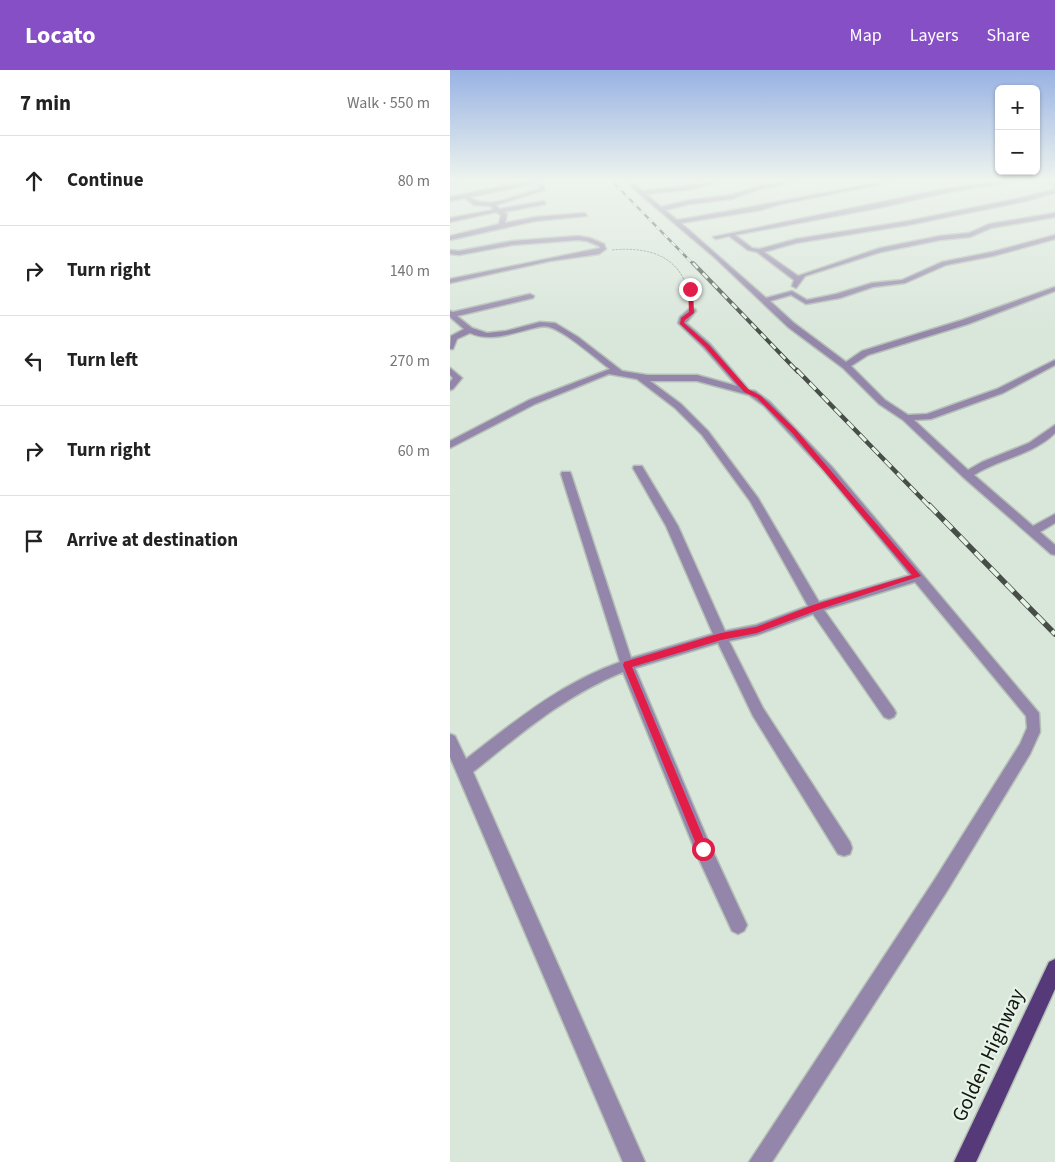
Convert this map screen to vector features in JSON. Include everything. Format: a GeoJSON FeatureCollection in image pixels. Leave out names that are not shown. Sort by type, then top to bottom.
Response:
{"type":"FeatureCollection","features":[{"type":"Feature","properties":{"kind":"main road","name":"Golden Highway"},"geometry":{"type":"LineString","coordinates":[[965,1162],[1055,968]]}},
{"type":"Feature","properties":{"kind":"street"},"geometry":{"type":"LineString","coordinates":[[450,238],[482,230]]}},
{"type":"Feature","properties":{"kind":"street"},"geometry":{"type":"LineString","coordinates":[[685,230],[766,300],[791,325],[846,366],[882,402],[906,418],[967,475],[1055,551]]}},
{"type":"Feature","properties":{"kind":"street"},"geometry":{"type":"LineString","coordinates":[[716,237],[751,230]]}},
{"type":"Feature","properties":{"kind":"street"},"geometry":{"type":"LineString","coordinates":[[760,251],[796,241],[854,234],[866,230]]}},
{"type":"Feature","properties":{"kind":"street"},"geometry":{"type":"LineString","coordinates":[[798,279],[828,266],[880,250],[940,238],[970,235],[981,230]]}},
{"type":"Feature","properties":{"kind":"street"},"geometry":{"type":"LineString","coordinates":[[730,234],[750,248],[760,251],[798,279]]}},
{"type":"Feature","properties":{"kind":"street"},"geometry":{"type":"LineString","coordinates":[[766,300],[796,294],[806,302],[837,296],[872,285],[903,282],[944,263],[993,254],[1055,237]]}},
{"type":"Feature","properties":{"kind":"street"},"geometry":{"type":"LineString","coordinates":[[450,253],[467,252],[512,243],[578,238],[588,239],[602,245],[603,249],[599,252],[550,258],[450,281]]}},
{"type":"Feature","properties":{"kind":"street"},"geometry":{"type":"LineString","coordinates":[[789,294],[797,285],[798,279]]}},
{"type":"Feature","properties":{"kind":"street"},"geometry":{"type":"LineString","coordinates":[[846,366],[857,356],[964,322],[1055,289]]}},
{"type":"Feature","properties":{"kind":"street"},"geometry":{"type":"LineString","coordinates":[[450,314],[530,296]]}},
{"type":"Feature","properties":{"kind":"street"},"geometry":{"type":"LineString","coordinates":[[692,311],[682,319],[682,323],[707,346],[746,390]]}},
{"type":"Feature","properties":{"kind":"street"},"geometry":{"type":"LineString","coordinates":[[450,314],[469,330],[480,335],[495,336],[533,326],[554,326],[618,371]]}},
{"type":"Feature","properties":{"kind":"street"},"geometry":{"type":"LineString","coordinates":[[450,347],[454,338],[469,330]]}},
{"type":"Feature","properties":{"kind":"street"},"geometry":{"type":"LineString","coordinates":[[906,418],[928,416],[1000,391],[1055,362]]}},
{"type":"Feature","properties":{"kind":"street"},"geometry":{"type":"LineString","coordinates":[[450,371],[458,378],[450,387]]}},
{"type":"Feature","properties":{"kind":"street"},"geometry":{"type":"LineString","coordinates":[[450,445],[532,402],[604,372],[618,371],[640,377],[697,378],[746,390],[759,397],[794,431],[1026,705],[1035,723],[1033,734],[941,885],[760,1162]]}},
{"type":"Feature","properties":{"kind":"street"},"geometry":{"type":"LineString","coordinates":[[640,377],[678,406],[705,433],[754,500],[816,608],[889,713]]}},
{"type":"Feature","properties":{"kind":"street"},"geometry":{"type":"LineString","coordinates":[[967,475],[987,463],[1020,450],[1049,435],[1055,428]]}},
{"type":"Feature","properties":{"kind":"street"},"geometry":{"type":"LineString","coordinates":[[638,468],[672,526],[721,636],[763,721],[844,848]]}},
{"type":"Feature","properties":{"kind":"street"},"geometry":{"type":"LineString","coordinates":[[566,474],[627,665],[703,849],[738,925]]}},
{"type":"Feature","properties":{"kind":"street"},"geometry":{"type":"LineString","coordinates":[[1032,531],[1055,518]]}},
{"type":"Feature","properties":{"kind":"street"},"geometry":{"type":"LineString","coordinates":[[464,770],[562,695],[627,665],[721,636],[757,630],[816,608],[917,576]]}},
{"type":"Feature","properties":{"kind":"street"},"geometry":{"type":"LineString","coordinates":[[450,742],[464,770],[634,1162]]}},
{"type":"Feature","properties":{"kind":"path"},"geometry":{"type":"LineString","coordinates":[[599,252],[640,248],[658,253],[675,266],[686,281],[690,289],[692,311]]}},
{"type":"Feature","properties":{"kind":"railway"},"geometry":{"type":"LineString","coordinates":[[660,230],[694,265]]}},
{"type":"Feature","properties":{"kind":"railway"},"geometry":{"type":"LineString","coordinates":[[693,263],[798,372]]}},
{"type":"Feature","properties":{"kind":"railway"},"geometry":{"type":"LineString","coordinates":[[797,370],[930,507]]}},
{"type":"Feature","properties":{"kind":"railway"},"geometry":{"type":"LineString","coordinates":[[929,505],[1055,634]]}},
{"type":"Feature","properties":{"kind":"route"},"geometry":{"type":"LineString","coordinates":[[690,289],[692,313],[682,319],[682,323],[707,346],[746,390],[759,397],[794,431],[917,576],[816,608],[757,630],[721,636],[627,665],[703,849]]}}]}
